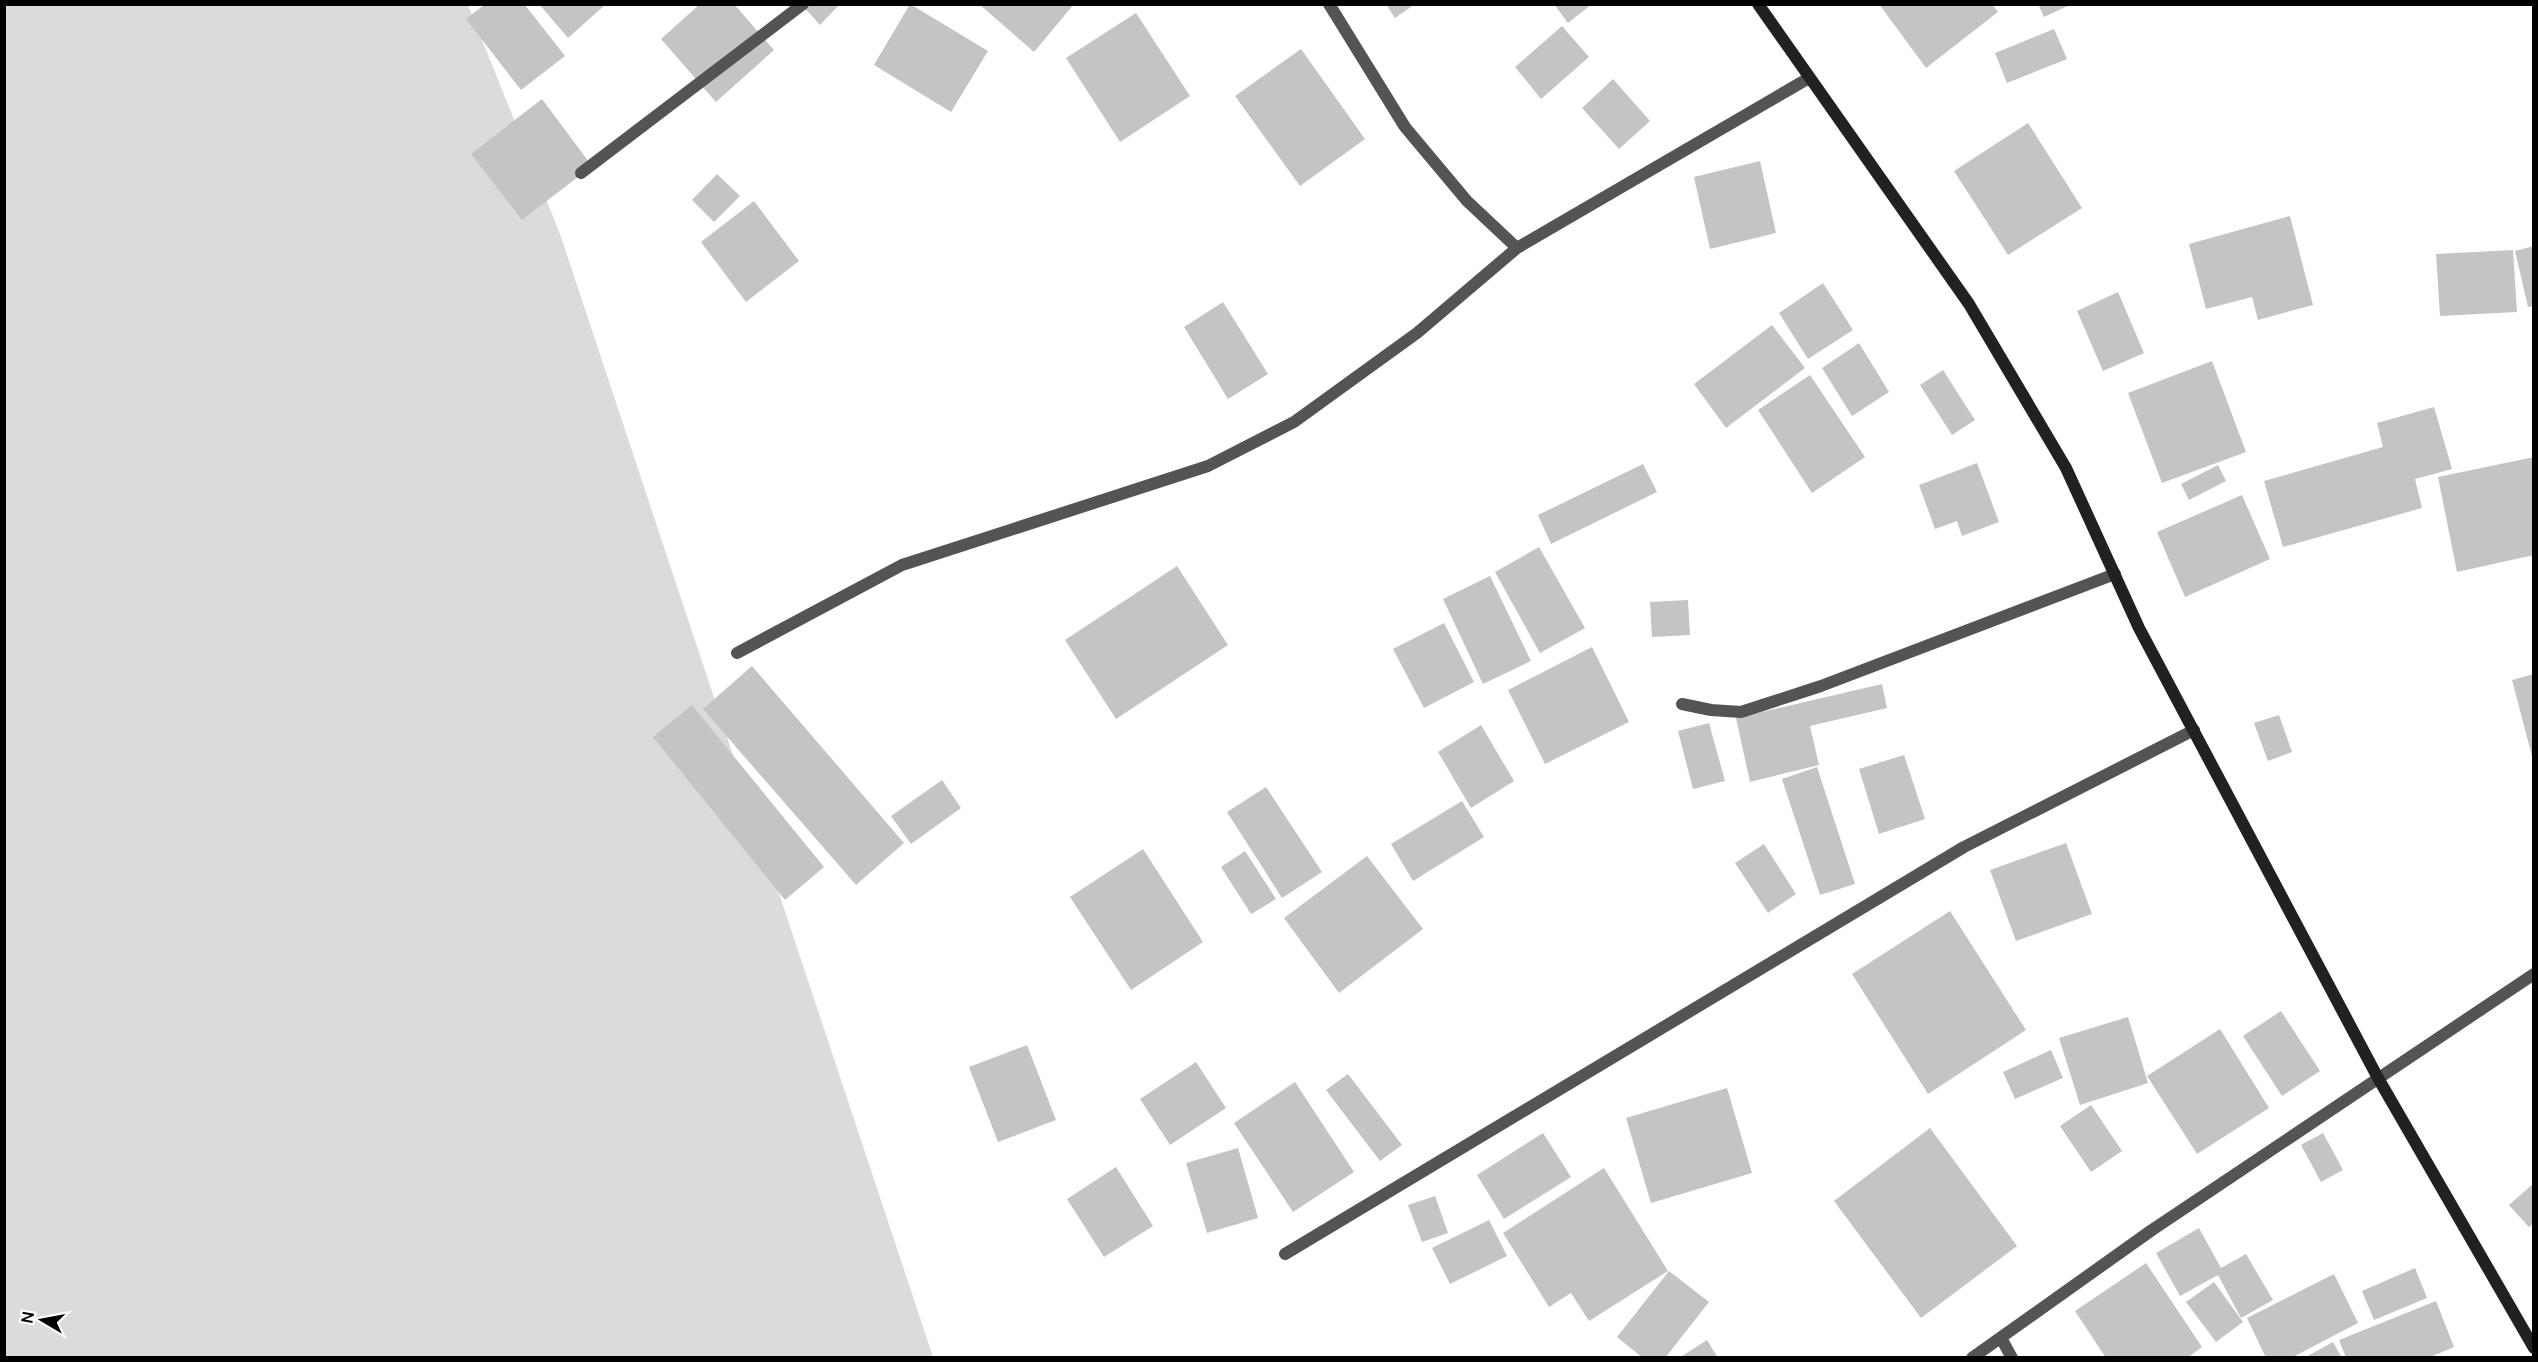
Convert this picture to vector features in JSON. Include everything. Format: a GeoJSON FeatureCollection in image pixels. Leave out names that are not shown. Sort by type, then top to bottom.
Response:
{"type":"FeatureCollection","features":[{"type":"Feature","properties":{"kind":"street"},"geometry":{"type":"LineString","coordinates":[[581,173],[803,4]]}},
{"type":"Feature","properties":{"kind":"street"},"geometry":{"type":"LineString","coordinates":[[1329,4],[1406,127],[1467,201],[1517,248]]}},
{"type":"Feature","properties":{"kind":"street"},"geometry":{"type":"LineString","coordinates":[[1758,4],[1969,304],[2066,468],[2139,628],[2378,1078],[2534,1348]]}},
{"type":"Feature","properties":{"kind":"street"},"geometry":{"type":"LineString","coordinates":[[737,653],[902,565],[1208,466],[1294,422],[1417,333],[1517,248],[1809,78]]}},
{"type":"Feature","properties":{"kind":"street"},"geometry":{"type":"LineString","coordinates":[[1682,704],[1711,710],[1742,712],[1821,686],[2115,574]]}},
{"type":"Feature","properties":{"kind":"street"},"geometry":{"type":"LineString","coordinates":[[1285,1254],[1964,847],[2194,730]]}},
{"type":"Feature","properties":{"kind":"street"},"geometry":{"type":"LineString","coordinates":[[1972,1358],[2152,1230],[2534,974]]}},
{"type":"Feature","properties":{"kind":"street"},"geometry":{"type":"LineString","coordinates":[[2001,1338],[2012,1358]]}},
{"type":"Feature","properties":{"kind":"shaded area"},"geometry":{"type":"Polygon","coordinates":[[[5,5],[468,5],[560,234],[933,1357],[5,1358],[5,5]]]}},
{"type":"Feature","properties":{"kind":"building"},"geometry":{"type":"Polygon","coordinates":[[[539,4],[606,4],[568,38],[539,4]]]}},
{"type":"Feature","properties":{"kind":"building"},"geometry":{"type":"Polygon","coordinates":[[[700,4],[734,4],[774,50],[716,102],[661,39],[700,4]]]}},
{"type":"Feature","properties":{"kind":"building"},"geometry":{"type":"Polygon","coordinates":[[[801,4],[840,4],[820,25],[801,4]]]}},
{"type":"Feature","properties":{"kind":"building"},"geometry":{"type":"Polygon","coordinates":[[[910,4],[988,51],[951,112],[874,65],[910,4]]]}},
{"type":"Feature","properties":{"kind":"building"},"geometry":{"type":"Polygon","coordinates":[[[979,4],[1074,4],[1034,52],[979,4]]]}},
{"type":"Feature","properties":{"kind":"building"},"geometry":{"type":"Polygon","coordinates":[[[1386,4],[1415,4],[1395,18],[1386,4]]]}},
{"type":"Feature","properties":{"kind":"building"},"geometry":{"type":"Polygon","coordinates":[[[1554,4],[1592,4],[1568,23],[1554,4]]]}},
{"type":"Feature","properties":{"kind":"building"},"geometry":{"type":"Polygon","coordinates":[[[1879,4],[1992,4],[1998,12],[1926,68],[1879,4]]]}},
{"type":"Feature","properties":{"kind":"building"},"geometry":{"type":"Polygon","coordinates":[[[2038,4],[2072,4],[2044,17],[2038,4]]]}},
{"type":"Feature","properties":{"kind":"building"},"geometry":{"type":"Polygon","coordinates":[[[484,5],[525,5],[565,56],[521,90],[466,19],[484,5]]]}},
{"type":"Feature","properties":{"kind":"building"},"geometry":{"type":"Polygon","coordinates":[[[1136,13],[1190,96],[1120,142],[1066,58],[1136,13]]]}},
{"type":"Feature","properties":{"kind":"building"},"geometry":{"type":"Polygon","coordinates":[[[1562,26],[1589,57],[1541,99],[1515,67],[1562,26]]]}},
{"type":"Feature","properties":{"kind":"building"},"geometry":{"type":"Polygon","coordinates":[[[2054,29],[2067,59],[2007,83],[1995,53],[2054,29]]]}},
{"type":"Feature","properties":{"kind":"building"},"geometry":{"type":"Polygon","coordinates":[[[1301,49],[1365,139],[1300,186],[1235,96],[1301,49]]]}},
{"type":"Feature","properties":{"kind":"building"},"geometry":{"type":"Polygon","coordinates":[[[1613,79],[1650,121],[1619,149],[1582,108],[1613,79]]]}},
{"type":"Feature","properties":{"kind":"building"},"geometry":{"type":"Polygon","coordinates":[[[542,99],[592,166],[522,220],[471,154],[542,99]]]}},
{"type":"Feature","properties":{"kind":"building"},"geometry":{"type":"Polygon","coordinates":[[[2028,123],[2082,208],[2008,255],[1954,171],[2028,123]]]}},
{"type":"Feature","properties":{"kind":"building"},"geometry":{"type":"Polygon","coordinates":[[[1760,161],[1776,233],[1710,249],[1694,177],[1760,161]]]}},
{"type":"Feature","properties":{"kind":"building"},"geometry":{"type":"Polygon","coordinates":[[[717,174],[740,196],[714,222],[692,200],[717,174]]]}},
{"type":"Feature","properties":{"kind":"building"},"geometry":{"type":"Polygon","coordinates":[[[754,201],[799,261],[746,302],[701,242],[754,201]]]}},
{"type":"Feature","properties":{"kind":"building"},"geometry":{"type":"Polygon","coordinates":[[[2290,216],[2313,305],[2258,320],[2252,297],[2206,309],[2189,244],[2290,216]]]}},
{"type":"Feature","properties":{"kind":"building"},"geometry":{"type":"Polygon","coordinates":[[[2534,246],[2534,306],[2528,307],[2515,251],[2534,246]]]}},
{"type":"Feature","properties":{"kind":"building"},"geometry":{"type":"Polygon","coordinates":[[[2513,250],[2517,312],[2440,316],[2436,254],[2513,250]]]}},
{"type":"Feature","properties":{"kind":"building"},"geometry":{"type":"Polygon","coordinates":[[[1823,283],[1853,330],[1808,359],[1779,313],[1823,283]]]}},
{"type":"Feature","properties":{"kind":"building"},"geometry":{"type":"Polygon","coordinates":[[[2118,292],[2144,353],[2103,371],[2077,311],[2118,292]]]}},
{"type":"Feature","properties":{"kind":"building"},"geometry":{"type":"Polygon","coordinates":[[[1223,302],[1268,374],[1228,399],[1184,327],[1223,302]]]}},
{"type":"Feature","properties":{"kind":"building"},"geometry":{"type":"Polygon","coordinates":[[[1772,325],[1805,368],[1726,428],[1694,384],[1772,325]]]}},
{"type":"Feature","properties":{"kind":"building"},"geometry":{"type":"Polygon","coordinates":[[[1859,343],[1889,392],[1852,416],[1822,368],[1859,343]]]}},
{"type":"Feature","properties":{"kind":"building"},"geometry":{"type":"Polygon","coordinates":[[[2212,361],[2246,452],[2162,483],[2128,393],[2212,361]]]}},
{"type":"Feature","properties":{"kind":"building"},"geometry":{"type":"Polygon","coordinates":[[[1943,370],[1975,420],[1952,435],[1920,385],[1943,370]]]}},
{"type":"Feature","properties":{"kind":"building"},"geometry":{"type":"Polygon","coordinates":[[[1810,375],[1865,457],[1812,493],[1758,410],[1810,375]]]}},
{"type":"Feature","properties":{"kind":"building"},"geometry":{"type":"Polygon","coordinates":[[[2434,407],[2452,469],[2415,479],[2422,508],[2283,547],[2264,481],[2383,447],[2377,423],[2434,407]]]}},
{"type":"Feature","properties":{"kind":"building"},"geometry":{"type":"Polygon","coordinates":[[[2534,457],[2534,555],[2457,572],[2438,477],[2534,457]]]}},
{"type":"Feature","properties":{"kind":"building"},"geometry":{"type":"Polygon","coordinates":[[[1977,463],[1999,522],[1962,536],[1957,521],[1935,529],[1919,485],[1977,463]]]}},
{"type":"Feature","properties":{"kind":"building"},"geometry":{"type":"Polygon","coordinates":[[[1643,464],[1657,492],[1551,544],[1538,515],[1643,464]]]}},
{"type":"Feature","properties":{"kind":"building"},"geometry":{"type":"Polygon","coordinates":[[[2218,465],[2226,481],[2189,500],[2181,484],[2218,465]]]}},
{"type":"Feature","properties":{"kind":"building"},"geometry":{"type":"Polygon","coordinates":[[[2242,495],[2270,559],[2185,597],[2157,532],[2242,495]]]}},
{"type":"Feature","properties":{"kind":"building"},"geometry":{"type":"Polygon","coordinates":[[[1539,547],[1585,628],[1540,653],[1495,572],[1539,547]]]}},
{"type":"Feature","properties":{"kind":"building"},"geometry":{"type":"Polygon","coordinates":[[[1177,566],[1228,645],[1116,719],[1065,640],[1177,566]]]}},
{"type":"Feature","properties":{"kind":"building"},"geometry":{"type":"Polygon","coordinates":[[[1490,576],[1531,661],[1483,684],[1443,599],[1490,576]]]}},
{"type":"Feature","properties":{"kind":"building"},"geometry":{"type":"Polygon","coordinates":[[[1688,600],[1690,635],[1652,637],[1650,602],[1688,600]]]}},
{"type":"Feature","properties":{"kind":"building"},"geometry":{"type":"Polygon","coordinates":[[[1444,623],[1474,682],[1424,708],[1393,649],[1444,623]]]}},
{"type":"Feature","properties":{"kind":"building"},"geometry":{"type":"Polygon","coordinates":[[[1592,647],[1629,722],[1545,764],[1508,690],[1592,647]]]}},
{"type":"Feature","properties":{"kind":"building"},"geometry":{"type":"Polygon","coordinates":[[[752,666],[904,843],[856,885],[703,709],[752,666]]]}},
{"type":"Feature","properties":{"kind":"building"},"geometry":{"type":"Polygon","coordinates":[[[2534,674],[2534,760],[2533,760],[2512,680],[2534,674]]]}},
{"type":"Feature","properties":{"kind":"building"},"geometry":{"type":"Polygon","coordinates":[[[1882,684],[1887,708],[1810,726],[1819,765],[1750,782],[1736,718],[1882,684]]]}},
{"type":"Feature","properties":{"kind":"building"},"geometry":{"type":"Polygon","coordinates":[[[692,705],[824,867],[785,900],[653,737],[692,705]]]}},
{"type":"Feature","properties":{"kind":"building"},"geometry":{"type":"Polygon","coordinates":[[[2279,715],[2292,752],[2268,761],[2254,723],[2279,715]]]}},
{"type":"Feature","properties":{"kind":"building"},"geometry":{"type":"Polygon","coordinates":[[[1709,723],[1725,781],[1693,789],[1678,731],[1709,723]]]}},
{"type":"Feature","properties":{"kind":"building"},"geometry":{"type":"Polygon","coordinates":[[[1481,725],[1514,781],[1471,808],[1438,752],[1481,725]]]}},
{"type":"Feature","properties":{"kind":"building"},"geometry":{"type":"Polygon","coordinates":[[[1904,755],[1925,819],[1879,834],[1859,769],[1904,755]]]}},
{"type":"Feature","properties":{"kind":"building"},"geometry":{"type":"Polygon","coordinates":[[[1817,767],[1855,884],[1820,895],[1782,779],[1817,767]]]}},
{"type":"Feature","properties":{"kind":"building"},"geometry":{"type":"Polygon","coordinates":[[[942,780],[961,808],[911,844],[891,816],[942,780]]]}},
{"type":"Feature","properties":{"kind":"building"},"geometry":{"type":"Polygon","coordinates":[[[1266,787],[1322,872],[1282,898],[1227,812],[1266,787]]]}},
{"type":"Feature","properties":{"kind":"building"},"geometry":{"type":"Polygon","coordinates":[[[1462,801],[1484,837],[1413,881],[1391,844],[1462,801]]]}},
{"type":"Feature","properties":{"kind":"building"},"geometry":{"type":"Polygon","coordinates":[[[2066,843],[2092,914],[2016,941],[1990,870],[2066,843]]]}},
{"type":"Feature","properties":{"kind":"building"},"geometry":{"type":"Polygon","coordinates":[[[1764,844],[1796,894],[1768,913],[1735,863],[1764,844]]]}},
{"type":"Feature","properties":{"kind":"building"},"geometry":{"type":"Polygon","coordinates":[[[1143,849],[1203,942],[1131,990],[1070,897],[1143,849]]]}},
{"type":"Feature","properties":{"kind":"building"},"geometry":{"type":"Polygon","coordinates":[[[1245,851],[1276,899],[1251,914],[1221,867],[1245,851]]]}},
{"type":"Feature","properties":{"kind":"building"},"geometry":{"type":"Polygon","coordinates":[[[1367,856],[1423,929],[1339,993],[1284,918],[1367,856]]]}},
{"type":"Feature","properties":{"kind":"building"},"geometry":{"type":"Polygon","coordinates":[[[1950,911],[2026,1030],[1928,1094],[1852,974],[1950,911]]]}},
{"type":"Feature","properties":{"kind":"building"},"geometry":{"type":"Polygon","coordinates":[[[2281,1011],[2320,1071],[2282,1096],[2243,1036],[2281,1011]]]}},
{"type":"Feature","properties":{"kind":"building"},"geometry":{"type":"Polygon","coordinates":[[[2128,1017],[2148,1083],[2080,1105],[2059,1038],[2128,1017]]]}},
{"type":"Feature","properties":{"kind":"building"},"geometry":{"type":"Polygon","coordinates":[[[2220,1029],[2269,1108],[2197,1154],[2147,1076],[2220,1029]]]}},
{"type":"Feature","properties":{"kind":"building"},"geometry":{"type":"Polygon","coordinates":[[[1027,1045],[1056,1120],[998,1142],[969,1067],[1027,1045]]]}},
{"type":"Feature","properties":{"kind":"building"},"geometry":{"type":"Polygon","coordinates":[[[2051,1050],[2063,1078],[2015,1099],[2003,1072],[2051,1050]]]}},
{"type":"Feature","properties":{"kind":"building"},"geometry":{"type":"Polygon","coordinates":[[[1196,1062],[1226,1108],[1170,1145],[1140,1099],[1196,1062]]]}},
{"type":"Feature","properties":{"kind":"building"},"geometry":{"type":"Polygon","coordinates":[[[1348,1074],[1402,1145],[1380,1161],[1326,1090],[1348,1074]]]}},
{"type":"Feature","properties":{"kind":"building"},"geometry":{"type":"Polygon","coordinates":[[[1295,1082],[1354,1172],[1293,1212],[1234,1123],[1295,1082]]]}},
{"type":"Feature","properties":{"kind":"building"},"geometry":{"type":"Polygon","coordinates":[[[1727,1088],[1752,1173],[1651,1203],[1626,1118],[1727,1088]]]}},
{"type":"Feature","properties":{"kind":"building"},"geometry":{"type":"Polygon","coordinates":[[[2091,1105],[2122,1151],[2091,1172],[2060,1126],[2091,1105]]]}},
{"type":"Feature","properties":{"kind":"building"},"geometry":{"type":"Polygon","coordinates":[[[1930,1128],[2017,1246],[1921,1318],[1834,1201],[1930,1128]]]}},
{"type":"Feature","properties":{"kind":"building"},"geometry":{"type":"Polygon","coordinates":[[[1543,1133],[1571,1177],[1504,1219],[1477,1175],[1543,1133]]]}},
{"type":"Feature","properties":{"kind":"building"},"geometry":{"type":"Polygon","coordinates":[[[2323,1133],[2343,1170],[2321,1182],[2301,1145],[2323,1133]]]}},
{"type":"Feature","properties":{"kind":"building"},"geometry":{"type":"Polygon","coordinates":[[[1238,1148],[1258,1218],[1207,1233],[1186,1163],[1238,1148]]]}},
{"type":"Feature","properties":{"kind":"building"},"geometry":{"type":"Polygon","coordinates":[[[1116,1167],[1153,1226],[1104,1257],[1067,1199],[1116,1167]]]}},
{"type":"Feature","properties":{"kind":"building"},"geometry":{"type":"Polygon","coordinates":[[[1604,1168],[1668,1271],[1589,1321],[1571,1293],[1549,1307],[1503,1233],[1604,1168]]]}},
{"type":"Feature","properties":{"kind":"building"},"geometry":{"type":"Polygon","coordinates":[[[2534,1183],[2534,1223],[2529,1227],[2509,1205],[2534,1183]]]}},
{"type":"Feature","properties":{"kind":"building"},"geometry":{"type":"Polygon","coordinates":[[[1435,1196],[1448,1233],[1422,1242],[1408,1205],[1435,1196]]]}},
{"type":"Feature","properties":{"kind":"building"},"geometry":{"type":"Polygon","coordinates":[[[1489,1220],[1507,1256],[1450,1284],[1432,1248],[1489,1220]]]}},
{"type":"Feature","properties":{"kind":"building"},"geometry":{"type":"Polygon","coordinates":[[[2199,1228],[2221,1268],[2246,1254],[2273,1300],[2241,1318],[2218,1275],[2180,1296],[2156,1253],[2199,1228]]]}},
{"type":"Feature","properties":{"kind":"building"},"geometry":{"type":"Polygon","coordinates":[[[2146,1263],[2202,1347],[2187,1358],[2106,1358],[2075,1311],[2146,1263]]]}},
{"type":"Feature","properties":{"kind":"building"},"geometry":{"type":"Polygon","coordinates":[[[2415,1268],[2427,1298],[2374,1320],[2362,1291],[2415,1268]]]}},
{"type":"Feature","properties":{"kind":"building"},"geometry":{"type":"Polygon","coordinates":[[[1669,1271],[1709,1302],[1665,1358],[1643,1358],[1617,1337],[1669,1271]]]}},
{"type":"Feature","properties":{"kind":"building"},"geometry":{"type":"Polygon","coordinates":[[[2334,1274],[2358,1323],[2291,1358],[2266,1358],[2247,1318],[2334,1274]]]}},
{"type":"Feature","properties":{"kind":"building"},"geometry":{"type":"Polygon","coordinates":[[[2214,1282],[2243,1322],[2216,1342],[2186,1302],[2214,1282]]]}},
{"type":"Feature","properties":{"kind":"building"},"geometry":{"type":"Polygon","coordinates":[[[2436,1301],[2454,1347],[2428,1358],[2346,1358],[2339,1340],[2436,1301]]]}},
{"type":"Feature","properties":{"kind":"building"},"geometry":{"type":"Polygon","coordinates":[[[1707,1340],[1718,1358],[1679,1358],[1707,1340]]]}},
{"type":"Feature","properties":{"kind":"building"},"geometry":{"type":"Polygon","coordinates":[[[2333,1342],[2342,1358],[2304,1358],[2333,1342]]]}}]}
